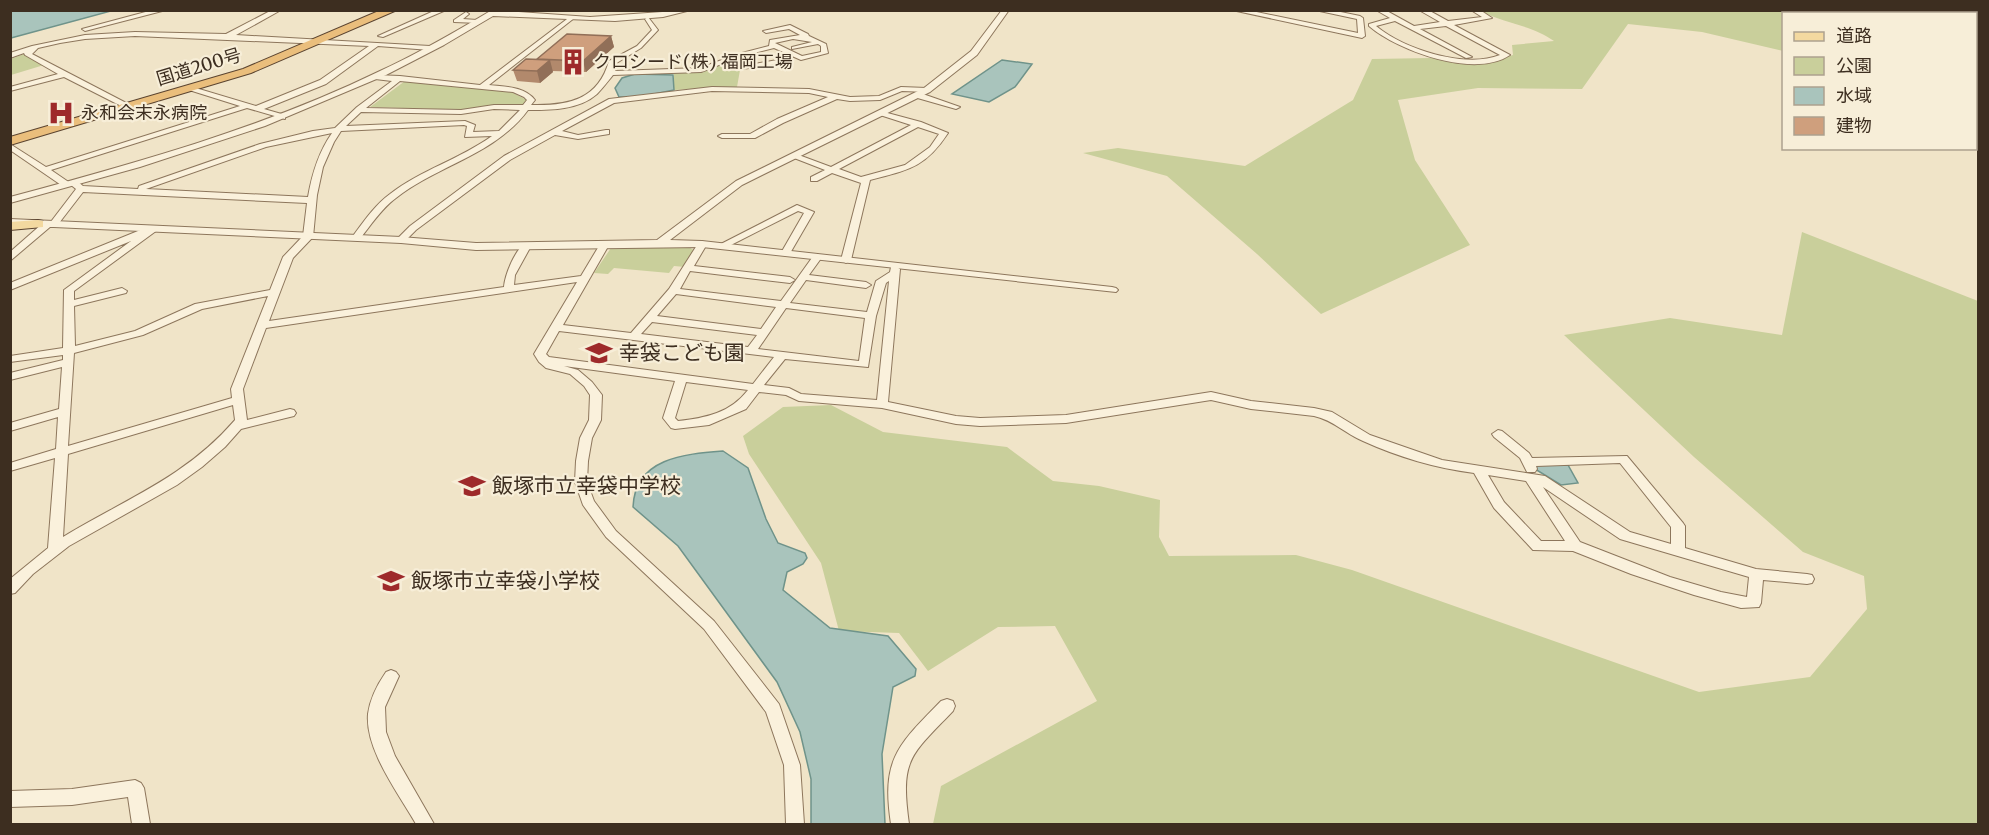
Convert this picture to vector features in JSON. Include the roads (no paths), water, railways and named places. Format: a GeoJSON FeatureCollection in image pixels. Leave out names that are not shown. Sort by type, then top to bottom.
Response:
{"type":"FeatureCollection","features":[{"type":"Feature","properties":{"kind":"highway","name":"国道200号"},"geometry":{"type":"LineString","coordinates":[[10,141],[129,108],[268,63],[317,39],[392,10]]}},
{"type":"Feature","properties":{"kind":"main road"},"geometry":{"type":"LineString","coordinates":[[10,226],[46,225]]}},
{"type":"Feature","properties":{"kind":"street"},"geometry":{"type":"LineString","coordinates":[[10,54],[62,35],[163,10]]}},
{"type":"Feature","properties":{"kind":"street"},"geometry":{"type":"LineString","coordinates":[[226,36],[278,10]]}},
{"type":"Feature","properties":{"kind":"street"},"geometry":{"type":"LineString","coordinates":[[420,10],[440,11]]}},
{"type":"Feature","properties":{"kind":"street"},"geometry":{"type":"LineString","coordinates":[[10,200],[74,186],[282,117],[378,76],[495,12],[571,18],[648,19],[688,10]]}},
{"type":"Feature","properties":{"kind":"street"},"geometry":{"type":"LineString","coordinates":[[662,242],[739,183],[927,90],[974,53],[1006,10]]}},
{"type":"Feature","properties":{"kind":"street"},"geometry":{"type":"LineString","coordinates":[[1239,11],[1362,36],[1360,18],[1318,10]]}},
{"type":"Feature","properties":{"kind":"street"},"geometry":{"type":"LineString","coordinates":[[1379,10],[1470,60]]}},
{"type":"Feature","properties":{"kind":"street"},"geometry":{"type":"LineString","coordinates":[[1395,19],[1371,25],[1407,46],[1439,57],[1485,62],[1506,55],[1422,10]]}},
{"type":"Feature","properties":{"kind":"street"},"geometry":{"type":"LineString","coordinates":[[1414,28],[1489,18],[1474,10]]}},
{"type":"Feature","properties":{"kind":"street"},"geometry":{"type":"LineString","coordinates":[[256,109],[323,82],[379,40],[440,11]]}},
{"type":"Feature","properties":{"kind":"street"},"geometry":{"type":"LineString","coordinates":[[447,26],[466,14]]}},
{"type":"Feature","properties":{"kind":"street"},"geometry":{"type":"LineString","coordinates":[[483,86],[571,18]]}},
{"type":"Feature","properties":{"kind":"street"},"geometry":{"type":"LineString","coordinates":[[362,110],[461,112],[494,106],[525,110],[553,108],[579,102],[606,82],[611,73],[612,63],[639,47],[655,30],[648,19]]}},
{"type":"Feature","properties":{"kind":"street"},"geometry":{"type":"LineString","coordinates":[[456,21],[477,22]]}},
{"type":"Feature","properties":{"kind":"street"},"geometry":{"type":"LineString","coordinates":[[766,31],[790,27],[819,42],[824,45],[825,53],[801,58],[771,44],[772,41],[807,36]]}},
{"type":"Feature","properties":{"kind":"street"},"geometry":{"type":"LineString","coordinates":[[10,54],[58,40],[106,33],[379,40],[430,48]]}},
{"type":"Feature","properties":{"kind":"street"},"geometry":{"type":"LineString","coordinates":[[58,40],[27,54],[129,108]]}},
{"type":"Feature","properties":{"kind":"street"},"geometry":{"type":"LineString","coordinates":[[794,48],[819,42]]}},
{"type":"Feature","properties":{"kind":"street"},"geometry":{"type":"LineString","coordinates":[[611,73],[691,71],[774,46]]}},
{"type":"Feature","properties":{"kind":"street"},"geometry":{"type":"LineString","coordinates":[[724,62],[743,74],[788,60]]}},
{"type":"Feature","properties":{"kind":"street"},"geometry":{"type":"LineString","coordinates":[[10,89],[65,74]]}},
{"type":"Feature","properties":{"kind":"street"},"geometry":{"type":"LineString","coordinates":[[738,90],[743,74]]}},
{"type":"Feature","properties":{"kind":"street"},"geometry":{"type":"LineString","coordinates":[[356,238],[375,212],[398,192],[500,133],[525,110],[531,100],[527,95],[483,86],[378,76]]}},
{"type":"Feature","properties":{"kind":"street"},"geometry":{"type":"LineString","coordinates":[[10,589],[55,548],[197,465],[241,421],[237,389],[288,257],[308,237],[311,200],[317,172],[339,129],[400,78]]}},
{"type":"Feature","properties":{"kind":"street"},"geometry":{"type":"LineString","coordinates":[[606,82],[612,101]]}},
{"type":"Feature","properties":{"kind":"street"},"geometry":{"type":"LineString","coordinates":[[192,88],[282,117]]}},
{"type":"Feature","properties":{"kind":"street"},"geometry":{"type":"LineString","coordinates":[[401,240],[412,228],[464,192],[481,176],[552,132],[612,101],[701,90],[809,91],[835,97],[866,99],[880,98],[897,89],[927,90]]}},
{"type":"Feature","properties":{"kind":"street"},"geometry":{"type":"LineString","coordinates":[[917,95],[956,107]]}},
{"type":"Feature","properties":{"kind":"street"},"geometry":{"type":"LineString","coordinates":[[722,136],[752,136],[835,97]]}},
{"type":"Feature","properties":{"kind":"street"},"geometry":{"type":"LineString","coordinates":[[44,170],[247,106]]}},
{"type":"Feature","properties":{"kind":"street"},"geometry":{"type":"LineString","coordinates":[[793,156],[861,180],[908,168],[933,149],[944,133],[883,113]]}},
{"type":"Feature","properties":{"kind":"street"},"geometry":{"type":"LineString","coordinates":[[135,191],[280,141],[310,133],[339,129],[465,123],[471,125],[468,135],[500,133]]}},
{"type":"Feature","properties":{"kind":"street"},"geometry":{"type":"LineString","coordinates":[[814,179],[918,124]]}},
{"type":"Feature","properties":{"kind":"street"},"geometry":{"type":"LineString","coordinates":[[552,132],[578,137],[606,132]]}},
{"type":"Feature","properties":{"kind":"street"},"geometry":{"type":"LineString","coordinates":[[10,146],[44,170],[74,186],[311,200]]}},
{"type":"Feature","properties":{"kind":"street"},"geometry":{"type":"LineString","coordinates":[[846,260],[866,179]]}},
{"type":"Feature","properties":{"kind":"street"},"geometry":{"type":"LineString","coordinates":[[10,258],[46,225],[74,186]]}},
{"type":"Feature","properties":{"kind":"street"},"geometry":{"type":"LineString","coordinates":[[722,246],[797,208],[810,212],[786,253]]}},
{"type":"Feature","properties":{"kind":"street"},"geometry":{"type":"LineString","coordinates":[[10,222],[401,240],[445,247],[662,242],[702,244],[846,260],[895,270],[1112,290]]}},
{"type":"Feature","properties":{"kind":"street"},"geometry":{"type":"LineString","coordinates":[[10,287],[125,238],[153,229]]}},
{"type":"Feature","properties":{"kind":"street"},"geometry":{"type":"LineString","coordinates":[[55,548],[69,357],[69,290],[153,229]]}},
{"type":"Feature","properties":{"kind":"street"},"geometry":{"type":"LineString","coordinates":[[606,243],[540,354],[550,366],[574,372],[588,384],[596,395],[595,420],[586,438],[581,482],[588,502],[611,534],[710,625],[773,709],[792,765],[795,825]]}},
{"type":"Feature","properties":{"kind":"street"},"geometry":{"type":"LineString","coordinates":[[634,336],[673,291],[702,244]]}},
{"type":"Feature","properties":{"kind":"street"},"geometry":{"type":"LineString","coordinates":[[509,289],[510,275],[526,246]]}},
{"type":"Feature","properties":{"kind":"street"},"geometry":{"type":"LineString","coordinates":[[751,351],[817,257]]}},
{"type":"Feature","properties":{"kind":"street"},"geometry":{"type":"LineString","coordinates":[[688,268],[790,280]]}},
{"type":"Feature","properties":{"kind":"street"},"geometry":{"type":"LineString","coordinates":[[555,327],[864,365],[871,316],[881,280],[895,270]]}},
{"type":"Feature","properties":{"kind":"street"},"geometry":{"type":"LineString","coordinates":[[882,404],[895,270]]}},
{"type":"Feature","properties":{"kind":"street"},"geometry":{"type":"LineString","coordinates":[[802,277],[866,285]]}},
{"type":"Feature","properties":{"kind":"street"},"geometry":{"type":"LineString","coordinates":[[263,325],[585,278]]}},
{"type":"Feature","properties":{"kind":"street"},"geometry":{"type":"LineString","coordinates":[[69,304],[122,291]]}},
{"type":"Feature","properties":{"kind":"street"},"geometry":{"type":"LineString","coordinates":[[673,291],[871,316]]}},
{"type":"Feature","properties":{"kind":"street"},"geometry":{"type":"LineString","coordinates":[[10,377],[139,333],[199,306],[275,292]]}},
{"type":"Feature","properties":{"kind":"street"},"geometry":{"type":"LineString","coordinates":[[649,318],[764,333]]}},
{"type":"Feature","properties":{"kind":"street"},"geometry":{"type":"LineString","coordinates":[[682,378],[669,418],[675,425],[705,422],[742,406],[782,355]]}},
{"type":"Feature","properties":{"kind":"street"},"geometry":{"type":"LineString","coordinates":[[10,359],[69,357]]}},
{"type":"Feature","properties":{"kind":"street"},"geometry":{"type":"LineString","coordinates":[[543,360],[789,392],[799,398],[882,404],[956,420],[980,422],[1066,419],[1211,396],[1328,415],[1366,438],[1440,464],[1536,479],[1625,536],[1678,549],[1756,574],[1807,579]]}},
{"type":"Feature","properties":{"kind":"street"},"geometry":{"type":"LineString","coordinates":[[10,466],[237,400]]}},
{"type":"Feature","properties":{"kind":"street"},"geometry":{"type":"LineString","coordinates":[[10,427],[65,411]]}},
{"type":"Feature","properties":{"kind":"street"},"geometry":{"type":"LineString","coordinates":[[237,426],[290,413]]}},
{"type":"Feature","properties":{"kind":"street"},"geometry":{"type":"LineString","coordinates":[[1498,434],[1525,456],[1575,546]]}},
{"type":"Feature","properties":{"kind":"street"},"geometry":{"type":"LineString","coordinates":[[1527,462],[1623,459],[1678,526],[1678,549]]}},
{"type":"Feature","properties":{"kind":"street"},"geometry":{"type":"LineString","coordinates":[[1478,470],[1499,505],[1538,546],[1575,546],[1745,604],[1754,603],[1756,574]]}},
{"type":"Feature","properties":{"kind":"street"},"geometry":{"type":"LineString","coordinates":[[391,676],[379,701],[376,720],[381,745],[425,825]]}},
{"type":"Feature","properties":{"kind":"street"},"geometry":{"type":"LineString","coordinates":[[900,825],[895,774],[899,761],[912,741],[946,706]]}},
{"type":"Feature","properties":{"kind":"street"},"geometry":{"type":"LineString","coordinates":[[10,799],[72,797],[135,788],[141,825]]}},
{"type":"Feature","properties":{"kind":"water"},"geometry":{"type":"Polygon","coordinates":[[[11,10],[111,10],[111,11],[11,38],[11,10]]]}},
{"type":"Feature","properties":{"kind":"water"},"geometry":{"type":"Polygon","coordinates":[[[1002,60],[1032,64],[1015,87],[989,102],[952,94],[1002,60]]]}},
{"type":"Feature","properties":{"kind":"water"},"geometry":{"type":"Polygon","coordinates":[[[635,74],[673,75],[674,90],[639,97],[619,97],[615,88],[622,78],[635,74]]]}},
{"type":"Feature","properties":{"kind":"water"},"geometry":{"type":"Polygon","coordinates":[[[723,451],[748,468],[766,519],[778,543],[805,553],[807,558],[803,564],[787,572],[783,590],[830,628],[888,636],[916,669],[915,676],[893,687],[882,754],[885,824],[811,824],[811,779],[800,732],[777,682],[678,546],[633,507],[636,491],[642,478],[652,469],[678,457],[723,451]]]}},
{"type":"Feature","properties":{"kind":"water"},"geometry":{"type":"Polygon","coordinates":[[[1535,465],[1568,465],[1578,483],[1561,485],[1535,469],[1535,465]]]}},
{"type":"Feature","properties":{"kind":"place","name":"クロシード(株) 福岡工場"},"geometry":{"type":"Point","coordinates":[573,62]}},
{"type":"Feature","properties":{"kind":"place","name":"永和会末永病院"},"geometry":{"type":"Point","coordinates":[61,113]}},
{"type":"Feature","properties":{"kind":"place","name":"幸袋こども園"},"geometry":{"type":"Point","coordinates":[599,353]}},
{"type":"Feature","properties":{"kind":"place","name":"飯塚市立幸袋中学校"},"geometry":{"type":"Point","coordinates":[472,486]}},
{"type":"Feature","properties":{"kind":"place","name":"飯塚市立幸袋小学校"},"geometry":{"type":"Point","coordinates":[391,581]}}]}
